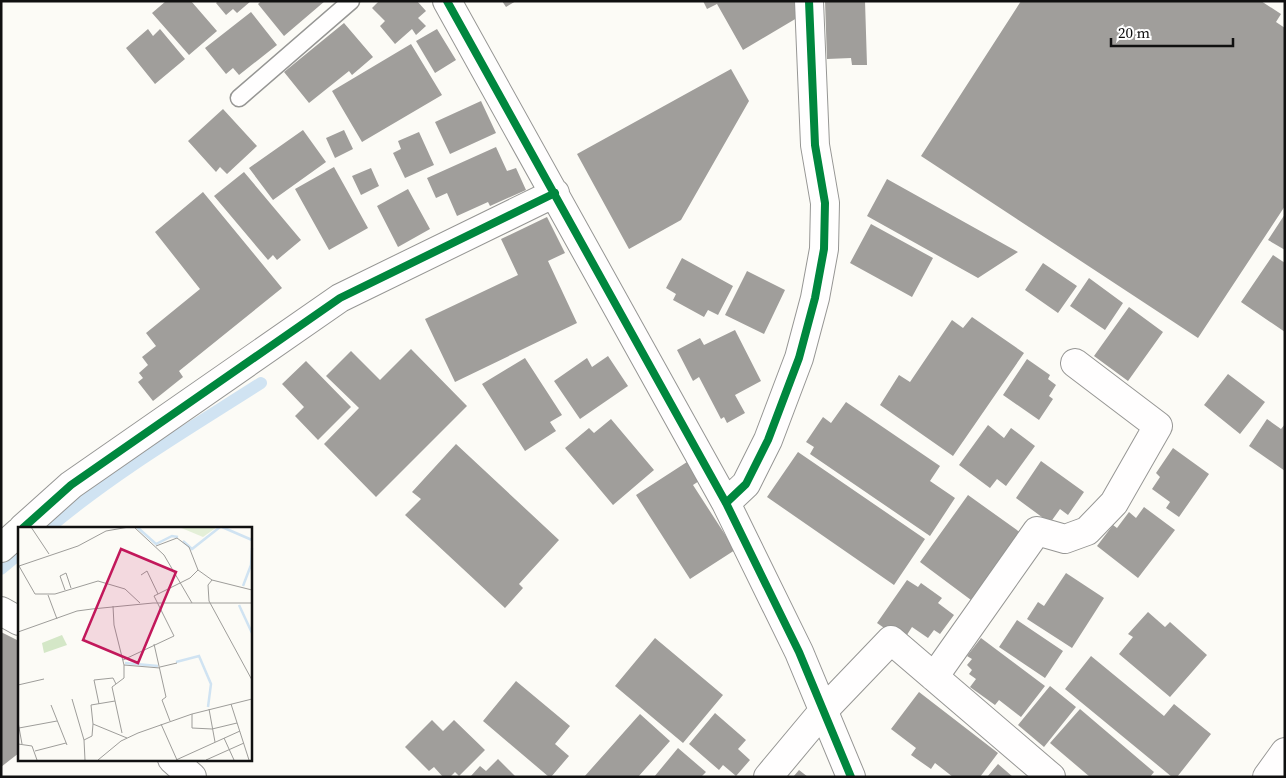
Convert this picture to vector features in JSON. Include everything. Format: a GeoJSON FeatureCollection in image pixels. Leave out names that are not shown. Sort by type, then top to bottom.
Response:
{"type":"FeatureCollection","features":[{"type":"Feature","properties":{"kind":"street"},"geometry":{"type":"LineString","coordinates":[[448,1],[726,503],[799,652],[851,777]]}},
{"type":"Feature","properties":{"kind":"street"},"geometry":{"type":"LineString","coordinates":[[726,503],[746,484],[768,440],[799,358],[815,298],[824,249],[825,203],[815,145],[808,1]]}},
{"type":"Feature","properties":{"kind":"street"},"geometry":{"type":"LineString","coordinates":[[24,527],[71,485],[340,298],[555,193]]}},
{"type":"Feature","properties":{"kind":"street"},"geometry":{"type":"LineString","coordinates":[[934,677],[1037,531],[1065,539],[1088,531],[1114,503],[1158,426],[1075,364]]}},
{"type":"Feature","properties":{"kind":"street"},"geometry":{"type":"LineString","coordinates":[[1,548],[18,533]]}},
{"type":"Feature","properties":{"kind":"street"},"geometry":{"type":"LineString","coordinates":[[1,611],[18,620]]}},
{"type":"Feature","properties":{"kind":"street"},"geometry":{"type":"LineString","coordinates":[[768,777],[823,711],[891,640],[1052,777]]}},
{"type":"Feature","properties":{"kind":"street"},"geometry":{"type":"LineString","coordinates":[[1266,777],[1285,752]]}},
{"type":"Feature","properties":{"kind":"street"},"geometry":{"type":"LineString","coordinates":[[173,760],[192,777]]}},
{"type":"Feature","properties":{"kind":"lane"},"geometry":{"type":"LineString","coordinates":[[239,98],[351,1]]}},
{"type":"Feature","properties":{"kind":"building"},"geometry":{"type":"Polygon","coordinates":[[[166,1],[191,1],[217,31],[189,55],[152,13],[166,1]]]}},
{"type":"Feature","properties":{"kind":"building"},"geometry":{"type":"Polygon","coordinates":[[[218,1],[251,1],[237,13],[233,9],[226,15],[216,3],[218,1]]]}},
{"type":"Feature","properties":{"kind":"building"},"geometry":{"type":"Polygon","coordinates":[[[261,1],[325,1],[284,36],[258,4],[261,1]]]}},
{"type":"Feature","properties":{"kind":"building"},"geometry":{"type":"Polygon","coordinates":[[[379,1],[417,1],[426,11],[418,18],[426,26],[416,35],[412,29],[395,44],[380,26],[385,21],[372,8],[379,1]]]}},
{"type":"Feature","properties":{"kind":"building"},"geometry":{"type":"Polygon","coordinates":[[[502,1],[516,1],[506,7],[502,1]]]}},
{"type":"Feature","properties":{"kind":"building"},"geometry":{"type":"Polygon","coordinates":[[[703,1],[794,1],[802,15],[743,50],[717,4],[707,9],[703,1]]]}},
{"type":"Feature","properties":{"kind":"building"},"geometry":{"type":"Polygon","coordinates":[[[825,1],[865,1],[867,65],[852,65],[851,58],[827,59],[825,1]]]}},
{"type":"Feature","properties":{"kind":"building"},"geometry":{"type":"Polygon","coordinates":[[[1021,1],[1261,1],[1281,14],[1276,22],[1285,28],[1285,206],[1198,338],[921,156],[1021,1]]]}},
{"type":"Feature","properties":{"kind":"building"},"geometry":{"type":"Polygon","coordinates":[[[251,12],[277,45],[239,75],[233,68],[226,74],[205,48],[251,12]]]}},
{"type":"Feature","properties":{"kind":"building"},"geometry":{"type":"Polygon","coordinates":[[[344,23],[373,57],[352,75],[349,71],[309,103],[284,72],[344,23]]]}},
{"type":"Feature","properties":{"kind":"building"},"geometry":{"type":"Polygon","coordinates":[[[148,29],[153,36],[160,29],[185,59],[155,84],[126,48],[148,29]]]}},
{"type":"Feature","properties":{"kind":"building"},"geometry":{"type":"Polygon","coordinates":[[[437,29],[456,60],[435,73],[416,41],[437,29]]]}},
{"type":"Feature","properties":{"kind":"building"},"geometry":{"type":"Polygon","coordinates":[[[411,44],[442,95],[362,142],[332,91],[411,44]]]}},
{"type":"Feature","properties":{"kind":"building"},"geometry":{"type":"Polygon","coordinates":[[[731,69],[749,101],[681,220],[629,249],[577,154],[731,69]]]}},
{"type":"Feature","properties":{"kind":"building"},"geometry":{"type":"Polygon","coordinates":[[[481,101],[496,133],[450,154],[435,122],[481,101]]]}},
{"type":"Feature","properties":{"kind":"building"},"geometry":{"type":"Polygon","coordinates":[[[223,109],[257,146],[227,174],[220,167],[216,172],[188,141],[223,109]]]}},
{"type":"Feature","properties":{"kind":"building"},"geometry":{"type":"Polygon","coordinates":[[[303,130],[326,162],[273,200],[249,168],[303,130]]]}},
{"type":"Feature","properties":{"kind":"building"},"geometry":{"type":"Polygon","coordinates":[[[344,130],[353,149],[335,158],[326,138],[344,130]]]}},
{"type":"Feature","properties":{"kind":"building"},"geometry":{"type":"Polygon","coordinates":[[[419,132],[434,165],[405,178],[393,153],[401,149],[398,141],[419,132]]]}},
{"type":"Feature","properties":{"kind":"building"},"geometry":{"type":"Polygon","coordinates":[[[496,147],[507,171],[516,168],[526,190],[490,206],[488,202],[457,216],[447,193],[436,198],[427,178],[496,147]]]}},
{"type":"Feature","properties":{"kind":"building"},"geometry":{"type":"Polygon","coordinates":[[[334,167],[368,228],[329,250],[295,189],[334,167]]]}},
{"type":"Feature","properties":{"kind":"building"},"geometry":{"type":"Polygon","coordinates":[[[371,168],[379,186],[361,195],[352,176],[371,168]]]}},
{"type":"Feature","properties":{"kind":"building"},"geometry":{"type":"Polygon","coordinates":[[[244,172],[301,240],[277,260],[273,255],[268,260],[214,196],[244,172]]]}},
{"type":"Feature","properties":{"kind":"building"},"geometry":{"type":"Polygon","coordinates":[[[887,179],[1018,252],[978,278],[867,216],[887,179]]]}},
{"type":"Feature","properties":{"kind":"building"},"geometry":{"type":"Polygon","coordinates":[[[408,189],[430,229],[398,247],[377,206],[408,189]]]}},
{"type":"Feature","properties":{"kind":"building"},"geometry":{"type":"Polygon","coordinates":[[[203,192],[282,288],[179,371],[183,377],[153,401],[138,382],[143,378],[139,373],[148,365],[142,357],[156,346],[146,333],[200,289],[155,232],[203,192]]]}},
{"type":"Feature","properties":{"kind":"building"},"geometry":{"type":"Polygon","coordinates":[[[1285,214],[1285,250],[1268,240],[1285,214]]]}},
{"type":"Feature","properties":{"kind":"building"},"geometry":{"type":"Polygon","coordinates":[[[547,217],[565,253],[548,261],[577,323],[455,382],[425,319],[518,275],[501,239],[547,217]]]}},
{"type":"Feature","properties":{"kind":"building"},"geometry":{"type":"Polygon","coordinates":[[[871,224],[933,258],[912,297],[850,263],[871,224]]]}},
{"type":"Feature","properties":{"kind":"building"},"geometry":{"type":"Polygon","coordinates":[[[1273,255],[1285,263],[1285,332],[1241,302],[1273,255]]]}},
{"type":"Feature","properties":{"kind":"building"},"geometry":{"type":"Polygon","coordinates":[[[682,258],[733,286],[718,315],[708,310],[704,317],[673,300],[676,294],[666,288],[682,258]]]}},
{"type":"Feature","properties":{"kind":"building"},"geometry":{"type":"Polygon","coordinates":[[[1043,263],[1077,286],[1058,313],[1025,290],[1043,263]]]}},
{"type":"Feature","properties":{"kind":"building"},"geometry":{"type":"Polygon","coordinates":[[[747,271],[785,290],[764,334],[725,315],[747,271]]]}},
{"type":"Feature","properties":{"kind":"building"},"geometry":{"type":"Polygon","coordinates":[[[1089,278],[1123,303],[1105,330],[1070,306],[1089,278]]]}},
{"type":"Feature","properties":{"kind":"building"},"geometry":{"type":"Polygon","coordinates":[[[1129,307],[1163,332],[1128,381],[1094,356],[1129,307]]]}},
{"type":"Feature","properties":{"kind":"building"},"geometry":{"type":"Polygon","coordinates":[[[972,317],[1024,353],[953,456],[880,405],[899,375],[910,382],[952,320],[963,328],[972,317]]]}},
{"type":"Feature","properties":{"kind":"building"},"geometry":{"type":"Polygon","coordinates":[[[735,330],[761,381],[735,395],[745,413],[727,423],[724,417],[721,419],[699,377],[693,381],[677,350],[700,338],[704,345],[735,330]]]}},
{"type":"Feature","properties":{"kind":"building"},"geometry":{"type":"Polygon","coordinates":[[[411,349],[467,406],[376,497],[324,444],[359,408],[326,376],[351,351],[380,380],[411,349]]]}},
{"type":"Feature","properties":{"kind":"building"},"geometry":{"type":"Polygon","coordinates":[[[608,356],[628,386],[580,419],[554,381],[587,358],[592,367],[608,356]]]}},
{"type":"Feature","properties":{"kind":"building"},"geometry":{"type":"Polygon","coordinates":[[[525,358],[562,415],[550,422],[556,431],[525,451],[482,384],[525,358]]]}},
{"type":"Feature","properties":{"kind":"building"},"geometry":{"type":"Polygon","coordinates":[[[1027,359],[1050,375],[1048,379],[1056,385],[1049,396],[1053,399],[1039,420],[1003,395],[1027,359]]]}},
{"type":"Feature","properties":{"kind":"building"},"geometry":{"type":"Polygon","coordinates":[[[306,361],[351,407],[318,440],[295,416],[304,407],[282,384],[306,361]]]}},
{"type":"Feature","properties":{"kind":"building"},"geometry":{"type":"Polygon","coordinates":[[[1228,374],[1265,402],[1240,434],[1204,405],[1228,374]]]}},
{"type":"Feature","properties":{"kind":"building"},"geometry":{"type":"Polygon","coordinates":[[[846,402],[940,466],[930,481],[955,498],[930,536],[810,454],[814,447],[806,442],[823,417],[831,423],[846,402]]]}},
{"type":"Feature","properties":{"kind":"building"},"geometry":{"type":"Polygon","coordinates":[[[611,419],[654,470],[613,505],[565,448],[589,428],[594,433],[611,419]]]}},
{"type":"Feature","properties":{"kind":"building"},"geometry":{"type":"Polygon","coordinates":[[[1267,419],[1281,429],[1285,424],[1285,471],[1249,446],[1267,419]]]}},
{"type":"Feature","properties":{"kind":"building"},"geometry":{"type":"Polygon","coordinates":[[[988,425],[1004,438],[1011,428],[1035,446],[1006,486],[997,479],[990,488],[959,465],[988,425]]]}},
{"type":"Feature","properties":{"kind":"building"},"geometry":{"type":"Polygon","coordinates":[[[456,444],[559,540],[519,584],[523,588],[505,608],[405,515],[421,499],[412,492],[456,444]]]}},
{"type":"Feature","properties":{"kind":"building"},"geometry":{"type":"Polygon","coordinates":[[[1173,448],[1209,474],[1179,517],[1166,508],[1170,502],[1152,489],[1160,477],[1156,473],[1173,448]]]}},
{"type":"Feature","properties":{"kind":"building"},"geometry":{"type":"Polygon","coordinates":[[[798,452],[925,539],[894,585],[767,497],[798,452]]]}},
{"type":"Feature","properties":{"kind":"building"},"geometry":{"type":"Polygon","coordinates":[[[1041,461],[1084,492],[1068,515],[1060,509],[1050,523],[1016,498],[1041,461]]]}},
{"type":"Feature","properties":{"kind":"building"},"geometry":{"type":"Polygon","coordinates":[[[687,462],[699,481],[693,485],[735,550],[690,579],[636,495],[687,462]]]}},
{"type":"Feature","properties":{"kind":"building"},"geometry":{"type":"Polygon","coordinates":[[[968,495],[1021,533],[971,600],[920,562],[968,495]]]}},
{"type":"Feature","properties":{"kind":"building"},"geometry":{"type":"Polygon","coordinates":[[[1144,507],[1175,530],[1138,578],[1097,546],[1113,525],[1117,528],[1129,512],[1136,518],[1144,507]]]}},
{"type":"Feature","properties":{"kind":"building"},"geometry":{"type":"Polygon","coordinates":[[[1066,573],[1104,598],[1072,648],[1027,619],[1038,602],[1044,606],[1066,573]]]}},
{"type":"Feature","properties":{"kind":"building"},"geometry":{"type":"Polygon","coordinates":[[[907,580],[918,587],[921,583],[942,598],[938,603],[954,615],[940,634],[934,630],[928,638],[912,627],[903,641],[877,623],[907,580]]]}},
{"type":"Feature","properties":{"kind":"building"},"geometry":{"type":"Polygon","coordinates":[[[1148,612],[1165,627],[1170,622],[1207,655],[1170,697],[1119,654],[1133,637],[1128,634],[1148,612]]]}},
{"type":"Feature","properties":{"kind":"building"},"geometry":{"type":"Polygon","coordinates":[[[1017,620],[1063,651],[1045,678],[999,647],[1017,620]]]}},
{"type":"Feature","properties":{"kind":"building"},"geometry":{"type":"Polygon","coordinates":[[[1,632],[18,640],[18,754],[1,767],[1,632]]]}},
{"type":"Feature","properties":{"kind":"building"},"geometry":{"type":"Polygon","coordinates":[[[655,638],[723,695],[683,743],[615,686],[655,638]]]}},
{"type":"Feature","properties":{"kind":"building"},"geometry":{"type":"Polygon","coordinates":[[[981,638],[1045,686],[1021,717],[999,700],[995,705],[970,687],[976,679],[969,674],[972,670],[967,665],[972,659],[967,656],[981,638]]]}},
{"type":"Feature","properties":{"kind":"building"},"geometry":{"type":"Polygon","coordinates":[[[1091,656],[1164,716],[1174,704],[1211,734],[1177,777],[1172,777],[1065,689],[1091,656]]]}},
{"type":"Feature","properties":{"kind":"building"},"geometry":{"type":"Polygon","coordinates":[[[516,681],[570,726],[555,744],[569,756],[551,777],[483,721],[516,681]]]}},
{"type":"Feature","properties":{"kind":"building"},"geometry":{"type":"Polygon","coordinates":[[[1050,686],[1076,707],[1044,747],[1018,725],[1050,686]]]}},
{"type":"Feature","properties":{"kind":"building"},"geometry":{"type":"Polygon","coordinates":[[[919,692],[998,753],[980,777],[953,777],[935,763],[931,769],[911,755],[916,748],[891,729],[919,692]]]}},
{"type":"Feature","properties":{"kind":"building"},"geometry":{"type":"Polygon","coordinates":[[[1080,709],[1154,772],[1150,777],[1090,777],[1050,743],[1080,709]]]}},
{"type":"Feature","properties":{"kind":"building"},"geometry":{"type":"Polygon","coordinates":[[[715,713],[746,740],[738,749],[750,760],[736,776],[723,765],[719,770],[689,744],[715,713]]]}},
{"type":"Feature","properties":{"kind":"building"},"geometry":{"type":"Polygon","coordinates":[[[640,714],[670,741],[638,777],[584,777],[640,714]]]}},
{"type":"Feature","properties":{"kind":"building"},"geometry":{"type":"Polygon","coordinates":[[[432,720],[443,731],[454,720],[485,750],[459,776],[455,772],[450,777],[443,777],[434,767],[429,771],[405,747],[432,720]]]}},
{"type":"Feature","properties":{"kind":"building"},"geometry":{"type":"Polygon","coordinates":[[[678,748],[706,772],[701,777],[654,777],[678,748]]]}},
{"type":"Feature","properties":{"kind":"building"},"geometry":{"type":"Polygon","coordinates":[[[498,759],[516,777],[470,777],[480,766],[486,771],[498,759]]]}},
{"type":"Feature","properties":{"kind":"building"},"geometry":{"type":"Polygon","coordinates":[[[998,764],[1013,777],[987,777],[998,764]]]}},
{"type":"Feature","properties":{"kind":"building"},"geometry":{"type":"Polygon","coordinates":[[[799,770],[808,777],[793,777],[799,770]]]}},
{"type":"Feature","properties":{"kind":"waterway"},"geometry":{"type":"LineString","coordinates":[[50,527],[126,470],[261,383]]}},
{"type":"Feature","properties":{"kind":"waterway"},"geometry":{"type":"LineString","coordinates":[[1,569],[18,555]]}},
{"type":"Feature","properties":{"kind":"cycle path"},"geometry":{"type":"LineString","coordinates":[[447,1],[726,503],[799,652],[851,777]]}},
{"type":"Feature","properties":{"kind":"cycle path"},"geometry":{"type":"LineString","coordinates":[[726,503],[746,484],[768,440],[799,358],[815,298],[824,249],[825,203],[815,145],[809,1]]}},
{"type":"Feature","properties":{"kind":"cycle path"},"geometry":{"type":"LineString","coordinates":[[24,527],[71,485],[340,298],[555,193]]}}]}
